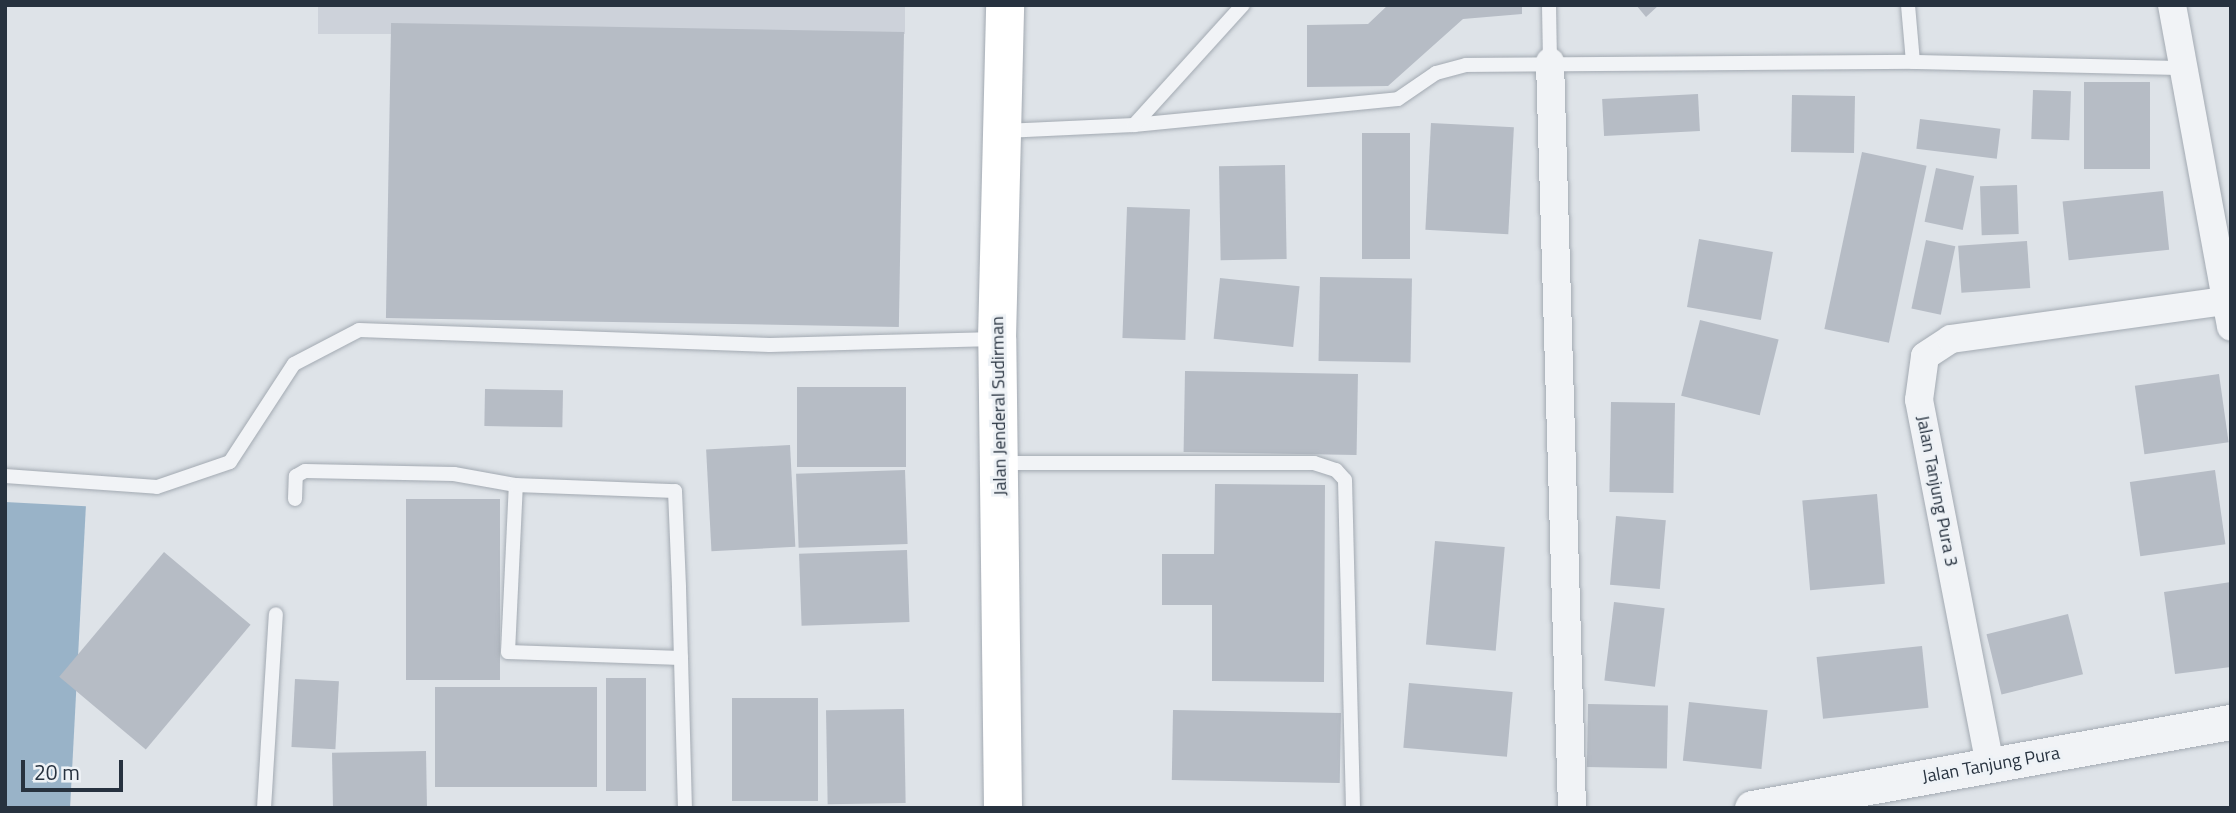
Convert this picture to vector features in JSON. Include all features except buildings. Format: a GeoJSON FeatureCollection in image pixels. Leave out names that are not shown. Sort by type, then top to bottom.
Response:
{"type":"FeatureCollection","features":[{"type":"Feature","properties":{"kind":"highway","name":"Jalan Jenderal Sudirman"},"geometry":{"type":"LineString","coordinates":[[1003,808],[997,339],[1005,5]]}},
{"type":"Feature","properties":{"kind":"street"},"geometry":{"type":"LineString","coordinates":[[2172,5],[2229,309]]}},
{"type":"Feature","properties":{"kind":"street"},"geometry":{"type":"LineString","coordinates":[[1550,62],[1572,808]]}},
{"type":"Feature","properties":{"kind":"street","name":"Jalan Tanjung Pura 3"},"geometry":{"type":"LineString","coordinates":[[1990,765],[1919,400],[1925,356],[1951,339],[2229,309]]}},
{"type":"Feature","properties":{"kind":"street","name":"Jalan Tanjung Pura"},"geometry":{"type":"LineString","coordinates":[[1752,808],[2231,722]]}},
{"type":"Feature","properties":{"kind":"lane"},"geometry":{"type":"LineString","coordinates":[[1134,125],[1243,5]]}},
{"type":"Feature","properties":{"kind":"lane"},"geometry":{"type":"LineString","coordinates":[[1549,5],[1550,62]]}},
{"type":"Feature","properties":{"kind":"lane"},"geometry":{"type":"LineString","coordinates":[[1908,5],[1913,62]]}},
{"type":"Feature","properties":{"kind":"lane"},"geometry":{"type":"LineString","coordinates":[[1000,131],[1134,125],[1398,99],[1436,73],[1466,65],[1550,62],[1913,62],[2182,68]]}},
{"type":"Feature","properties":{"kind":"lane"},"geometry":{"type":"LineString","coordinates":[[5,476],[158,487],[230,462],[295,364],[359,330],[769,345],[997,339]]}},
{"type":"Feature","properties":{"kind":"lane"},"geometry":{"type":"LineString","coordinates":[[999,463],[1314,463],[1336,470],[1345,480],[1353,808]]}},
{"type":"Feature","properties":{"kind":"lane"},"geometry":{"type":"LineString","coordinates":[[295,499],[296,476],[304,471],[454,474],[516,485],[675,491],[685,808]]}},
{"type":"Feature","properties":{"kind":"lane"},"geometry":{"type":"LineString","coordinates":[[516,485],[508,652],[681,658]]}},
{"type":"Feature","properties":{"kind":"lane"},"geometry":{"type":"LineString","coordinates":[[264,808],[275,614]]}},
{"type":"Feature","properties":{"kind":"shaded area"},"geometry":{"type":"Polygon","coordinates":[[[318,5],[905,5],[905,34],[318,34],[318,5]]]}},
{"type":"Feature","properties":{"kind":"water"},"geometry":{"type":"Polygon","coordinates":[[[5,502],[86,506],[70,808],[5,808],[5,502]]]}}]}
